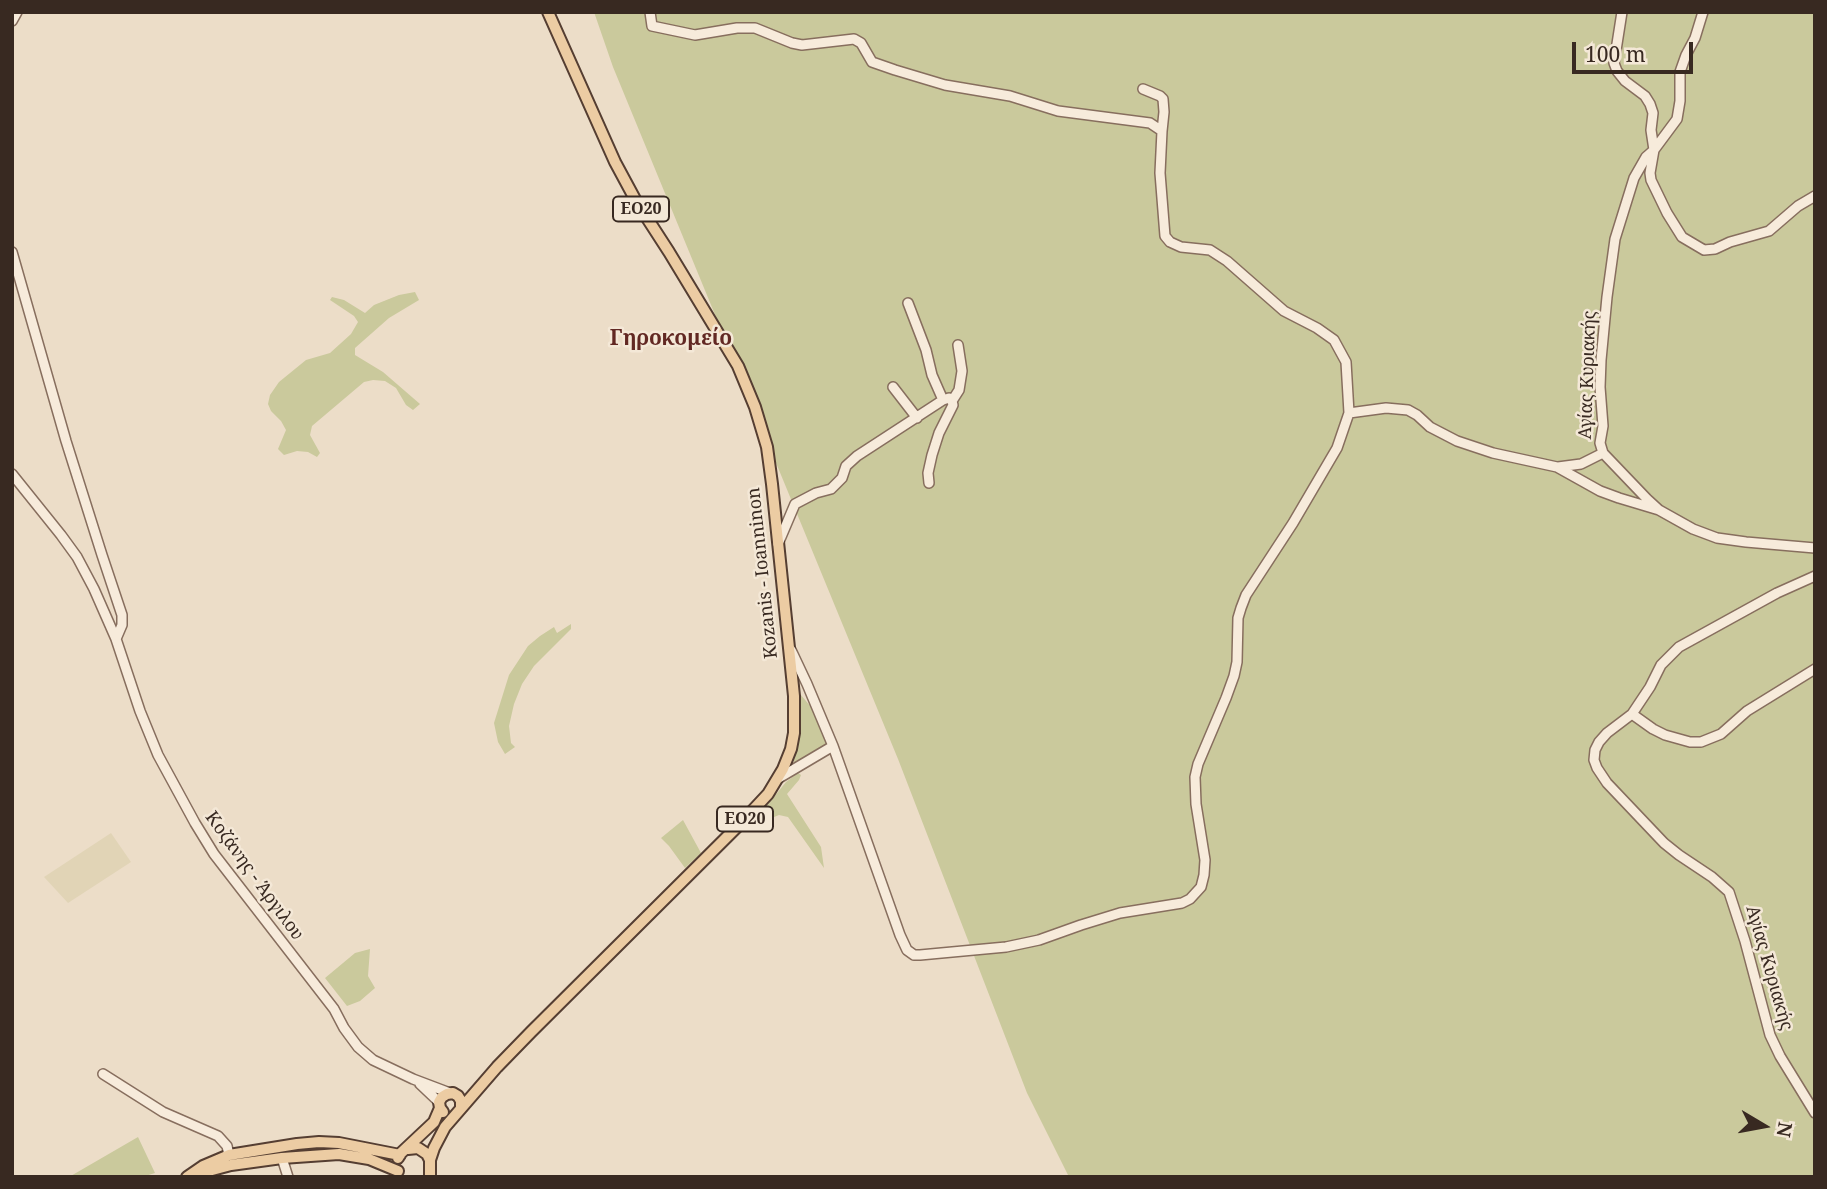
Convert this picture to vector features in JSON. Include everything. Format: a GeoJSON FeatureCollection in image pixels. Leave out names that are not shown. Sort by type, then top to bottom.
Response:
{"type":"FeatureCollection","features":[{"type":"Feature","properties":{"kind":"main road","name":"Kozanis - Ioanninon"},"geometry":{"type":"LineString","coordinates":[[429,1171],[434,1148],[442,1131],[458,1111],[531,1032],[768,794],[787,760],[794,733],[794,696],[767,447],[759,418],[746,381],[615,162],[548,12]]}},
{"type":"Feature","properties":{"kind":"main road","name":"Kozanis - Ioanninon"},"geometry":{"type":"LineString","coordinates":[[451,1093],[470,1088],[498,1067]]}},
{"type":"Feature","properties":{"kind":"main road","name":"ΕΟ20"},"geometry":{"type":"LineString","coordinates":[[404,1152],[434,1122],[442,1097],[451,1093]]}},
{"type":"Feature","properties":{"kind":"main road"},"geometry":{"type":"LineString","coordinates":[[440,1105],[446,1114],[458,1111],[460,1098],[451,1093]]}},
{"type":"Feature","properties":{"kind":"main road"},"geometry":{"type":"LineString","coordinates":[[190,1177],[203,1166],[229,1155],[276,1146],[319,1142],[404,1152],[397,1165],[400,1174]]}},
{"type":"Feature","properties":{"kind":"main road","name":"ΕΟ20"},"geometry":{"type":"LineString","coordinates":[[404,1152],[415,1147],[422,1149],[427,1154],[429,1171]]}},
{"type":"Feature","properties":{"kind":"main road"},"geometry":{"type":"LineString","coordinates":[[190,1177],[231,1166],[282,1158],[339,1154],[369,1159],[400,1174]]}},
{"type":"Feature","properties":{"kind":"street"},"geometry":{"type":"LineString","coordinates":[[12,21],[17,12]]}},
{"type":"Feature","properties":{"kind":"street"},"geometry":{"type":"LineString","coordinates":[[650,12],[652,26],[695,35],[755,28],[802,45],[854,39],[861,43],[872,62],[945,85],[1010,96],[1058,111],[1150,123],[1162,131]]}},
{"type":"Feature","properties":{"kind":"street"},"geometry":{"type":"LineString","coordinates":[[1622,12],[1614,63],[1616,71],[1645,96],[1650,104],[1653,113],[1651,130],[1654,150],[1650,173],[1654,189],[1682,237],[1704,250],[1715,249],[1769,231],[1798,206],[1815,196]]}},
{"type":"Feature","properties":{"kind":"street","name":"Αγίας Κυριακής"},"geometry":{"type":"LineString","coordinates":[[1703,12],[1680,72],[1677,119],[1646,157],[1634,178],[1615,239],[1601,360],[1603,426],[1600,443],[1603,453],[1641,494],[1659,510],[1693,528],[1717,538],[1815,548]]}},
{"type":"Feature","properties":{"kind":"street"},"geometry":{"type":"LineString","coordinates":[[789,645],[833,746],[900,935],[907,950],[914,955],[963,953],[1021,944],[1120,913],[1182,903],[1201,887],[1205,859],[1195,789],[1198,764],[1234,676],[1238,618],[1246,595],[1338,448],[1349,413],[1346,362],[1334,340],[1284,311],[1227,261],[1209,250],[1181,247],[1170,242],[1165,236],[1160,173],[1163,99],[1143,89]]}},
{"type":"Feature","properties":{"kind":"street"},"geometry":{"type":"LineString","coordinates":[[12,252],[70,454],[122,615],[122,625],[116,639]]}},
{"type":"Feature","properties":{"kind":"street"},"geometry":{"type":"LineString","coordinates":[[908,303],[926,350],[932,375],[953,405],[939,433],[928,473],[929,483]]}},
{"type":"Feature","properties":{"kind":"street"},"geometry":{"type":"LineString","coordinates":[[778,546],[795,504],[831,489],[842,478],[846,466],[857,456],[948,400],[959,390],[962,371],[958,345]]}},
{"type":"Feature","properties":{"kind":"street"},"geometry":{"type":"LineString","coordinates":[[893,387],[917,418]]}},
{"type":"Feature","properties":{"kind":"street"},"geometry":{"type":"LineString","coordinates":[[1349,413],[1386,408],[1408,410],[1430,427],[1457,441],[1493,453],[1557,467],[1600,491],[1659,510]]}},
{"type":"Feature","properties":{"kind":"street"},"geometry":{"type":"LineString","coordinates":[[1557,467],[1581,464],[1603,453]]}},
{"type":"Feature","properties":{"kind":"street","name":"Κοζάνης - Άργιλου"},"geometry":{"type":"LineString","coordinates":[[12,474],[77,557],[116,639],[158,755],[214,854],[334,1009],[358,1047],[373,1060],[413,1079]]}},
{"type":"Feature","properties":{"kind":"street","name":"Αγίας Κυριακής"},"geometry":{"type":"LineString","coordinates":[[1815,576],[1777,593],[1679,647],[1661,665],[1632,714],[1599,742],[1594,760],[1602,778],[1664,843],[1729,892],[1745,940],[1770,1035],[1815,1114]]}},
{"type":"Feature","properties":{"kind":"street"},"geometry":{"type":"LineString","coordinates":[[1632,714],[1665,735],[1690,742],[1702,742],[1721,734],[1747,711],[1815,668]]}},
{"type":"Feature","properties":{"kind":"street"},"geometry":{"type":"LineString","coordinates":[[779,778],[833,746]]}},
{"type":"Feature","properties":{"kind":"street"},"geometry":{"type":"LineString","coordinates":[[103,1074],[163,1112],[218,1136],[227,1146],[229,1155]]}},
{"type":"Feature","properties":{"kind":"street"},"geometry":{"type":"LineString","coordinates":[[413,1079],[451,1093]]}},
{"type":"Feature","properties":{"kind":"street"},"geometry":{"type":"LineString","coordinates":[[413,1079],[432,1094],[440,1105]]}},
{"type":"Feature","properties":{"kind":"street"},"geometry":{"type":"LineString","coordinates":[[282,1158],[288,1177]]}},
{"type":"Feature","properties":{"kind":"shaded area"},"geometry":{"type":"Polygon","coordinates":[[[111,833],[131,862],[68,903],[44,877],[111,833]]]}},
{"type":"Feature","properties":{"kind":"green space"},"geometry":{"type":"Polygon","coordinates":[[[594,12],[1815,12],[1815,1177],[1069,1177],[1027,1093],[898,759],[613,67],[594,12]]]}},
{"type":"Feature","properties":{"kind":"green space"},"geometry":{"type":"Polygon","coordinates":[[[415,292],[419,300],[389,318],[355,348],[355,355],[383,372],[420,404],[413,410],[406,405],[396,388],[385,381],[364,382],[312,426],[310,435],[320,453],[317,457],[308,452],[297,451],[284,455],[278,449],[286,430],[271,411],[268,404],[270,395],[279,382],[306,360],[330,353],[351,334],[358,322],[354,316],[330,300],[332,297],[344,300],[365,313],[374,305],[415,292]]]}},
{"type":"Feature","properties":{"kind":"green space"},"geometry":{"type":"Polygon","coordinates":[[[571,624],[571,629],[534,666],[522,684],[509,726],[511,743],[515,747],[505,754],[498,742],[494,723],[509,675],[528,646],[540,636],[554,627],[557,633],[571,624]]]}},
{"type":"Feature","properties":{"kind":"green space"},"geometry":{"type":"Polygon","coordinates":[[[800,694],[818,715],[829,744],[793,765],[801,727],[800,694]]]}},
{"type":"Feature","properties":{"kind":"green space"},"geometry":{"type":"Polygon","coordinates":[[[798,773],[801,775],[799,780],[787,794],[821,847],[824,868],[788,817],[779,815],[762,822],[757,818],[786,782],[798,773]]]}},
{"type":"Feature","properties":{"kind":"green space"},"geometry":{"type":"Polygon","coordinates":[[[683,820],[701,853],[685,868],[661,838],[683,820]]]}},
{"type":"Feature","properties":{"kind":"green space"},"geometry":{"type":"Polygon","coordinates":[[[370,949],[368,976],[375,988],[360,1001],[347,1006],[325,978],[355,953],[370,949]]]}},
{"type":"Feature","properties":{"kind":"green space"},"geometry":{"type":"Polygon","coordinates":[[[138,1137],[155,1173],[142,1177],[69,1177],[138,1137]]]}},
{"type":"Feature","properties":{"kind":"district","name":"Γηροκομείο"},"geometry":{"type":"Point","coordinates":[671,339]}}]}
